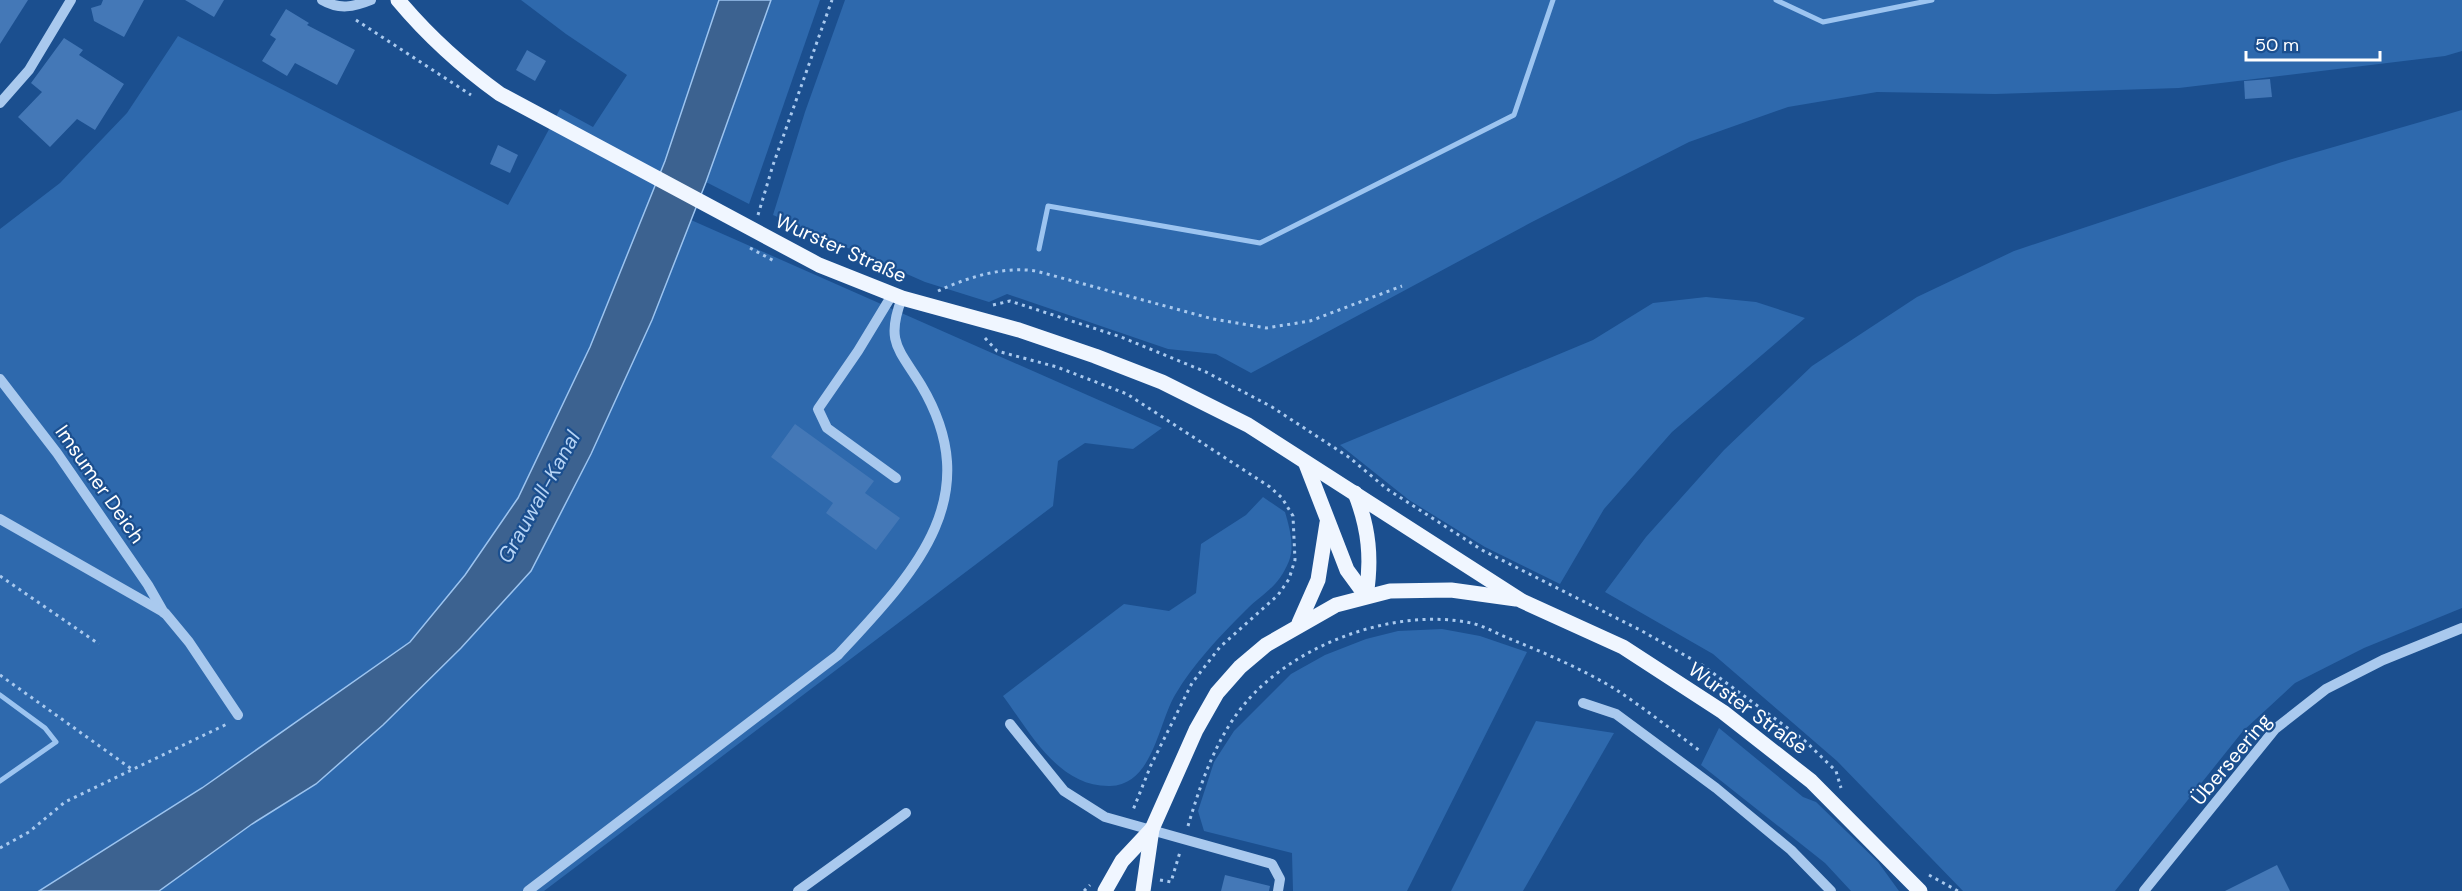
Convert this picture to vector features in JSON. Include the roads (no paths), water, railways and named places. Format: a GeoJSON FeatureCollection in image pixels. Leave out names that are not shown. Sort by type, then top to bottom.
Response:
{"type":"FeatureCollection","features":[{"type":"Feature","properties":{"kind":"main road","name":"Wurster Straße"},"geometry":{"type":"LineString","coordinates":[[398,0],[427,34],[458,64],[500,94],[626,164],[819,265],[897,297],[1019,330],[1162,382],[1248,425],[1522,600],[1623,647],[1723,712],[1811,781],[1920,891]]}},
{"type":"Feature","properties":{"kind":"main road"},"geometry":{"type":"LineString","coordinates":[[1306,464],[1347,570],[1366,596]]}},
{"type":"Feature","properties":{"kind":"main road"},"geometry":{"type":"LineString","coordinates":[[1355,493],[1370,543],[1371,567],[1366,596]]}},
{"type":"Feature","properties":{"kind":"main road"},"geometry":{"type":"LineString","coordinates":[[1299,623],[1318,580],[1327,522]]}},
{"type":"Feature","properties":{"kind":"main road","name":"Wurster Straße"},"geometry":{"type":"LineString","coordinates":[[1152,829],[1196,730],[1217,693],[1249,659],[1299,623],[1336,605],[1390,591],[1451,590],[1522,600]]}},
{"type":"Feature","properties":{"kind":"main road"},"geometry":{"type":"LineString","coordinates":[[1145,885],[1152,829]]}},
{"type":"Feature","properties":{"kind":"main road"},"geometry":{"type":"LineString","coordinates":[[1105,891],[1122,861],[1152,829]]}},
{"type":"Feature","properties":{"kind":"street"},"geometry":{"type":"LineString","coordinates":[[0,103],[29,70],[71,0]]}},
{"type":"Feature","properties":{"kind":"street"},"geometry":{"type":"LineString","coordinates":[[324,1],[352,7],[371,0]]}},
{"type":"Feature","properties":{"kind":"street"},"geometry":{"type":"LineString","coordinates":[[896,478],[827,428],[818,409],[897,297]]}},
{"type":"Feature","properties":{"kind":"street"},"geometry":{"type":"LineString","coordinates":[[528,891],[837,655],[870,620],[926,550],[939,520],[948,483],[946,452],[937,416],[894,339],[893,322],[897,297]]}},
{"type":"Feature","properties":{"kind":"street","name":"Imsumer Deich"},"geometry":{"type":"LineString","coordinates":[[0,379],[57,453],[165,613]]}},
{"type":"Feature","properties":{"kind":"street"},"geometry":{"type":"LineString","coordinates":[[0,519],[165,613],[189,642],[238,715]]}},
{"type":"Feature","properties":{"kind":"street","name":"Überseering"},"geometry":{"type":"LineString","coordinates":[[2144,891],[2275,729],[2326,689],[2383,660],[2462,628]]}},
{"type":"Feature","properties":{"kind":"street"},"geometry":{"type":"LineString","coordinates":[[1583,704],[1616,714],[1716,788],[1791,850],[1832,891]]}},
{"type":"Feature","properties":{"kind":"street"},"geometry":{"type":"LineString","coordinates":[[1010,724],[1064,791],[1105,817],[1272,864],[1280,879],[1278,891]]}},
{"type":"Feature","properties":{"kind":"street"},"geometry":{"type":"LineString","coordinates":[[798,891],[906,813]]}},
{"type":"Feature","properties":{"kind":"water","name":"Grauwall-Kanal"},"geometry":{"type":"Polygon","coordinates":[[[719,0],[771,0],[706,182],[652,320],[591,454],[531,571],[461,648],[383,725],[316,784],[252,824],[159,891],[39,891],[202,788],[410,642],[465,575],[518,498],[590,347],[665,161],[719,0]]]}},
{"type":"Feature","properties":{"kind":"waterway"},"geometry":{"type":"LineString","coordinates":[[1039,249],[1048,206],[1260,243],[1514,115],[1553,0]]}},
{"type":"Feature","properties":{"kind":"waterway"},"geometry":{"type":"LineString","coordinates":[[1776,0],[1823,22],[1932,0]]}},
{"type":"Feature","properties":{"kind":"waterway"},"geometry":{"type":"LineString","coordinates":[[0,695],[45,728],[56,742],[0,781]]}}]}
